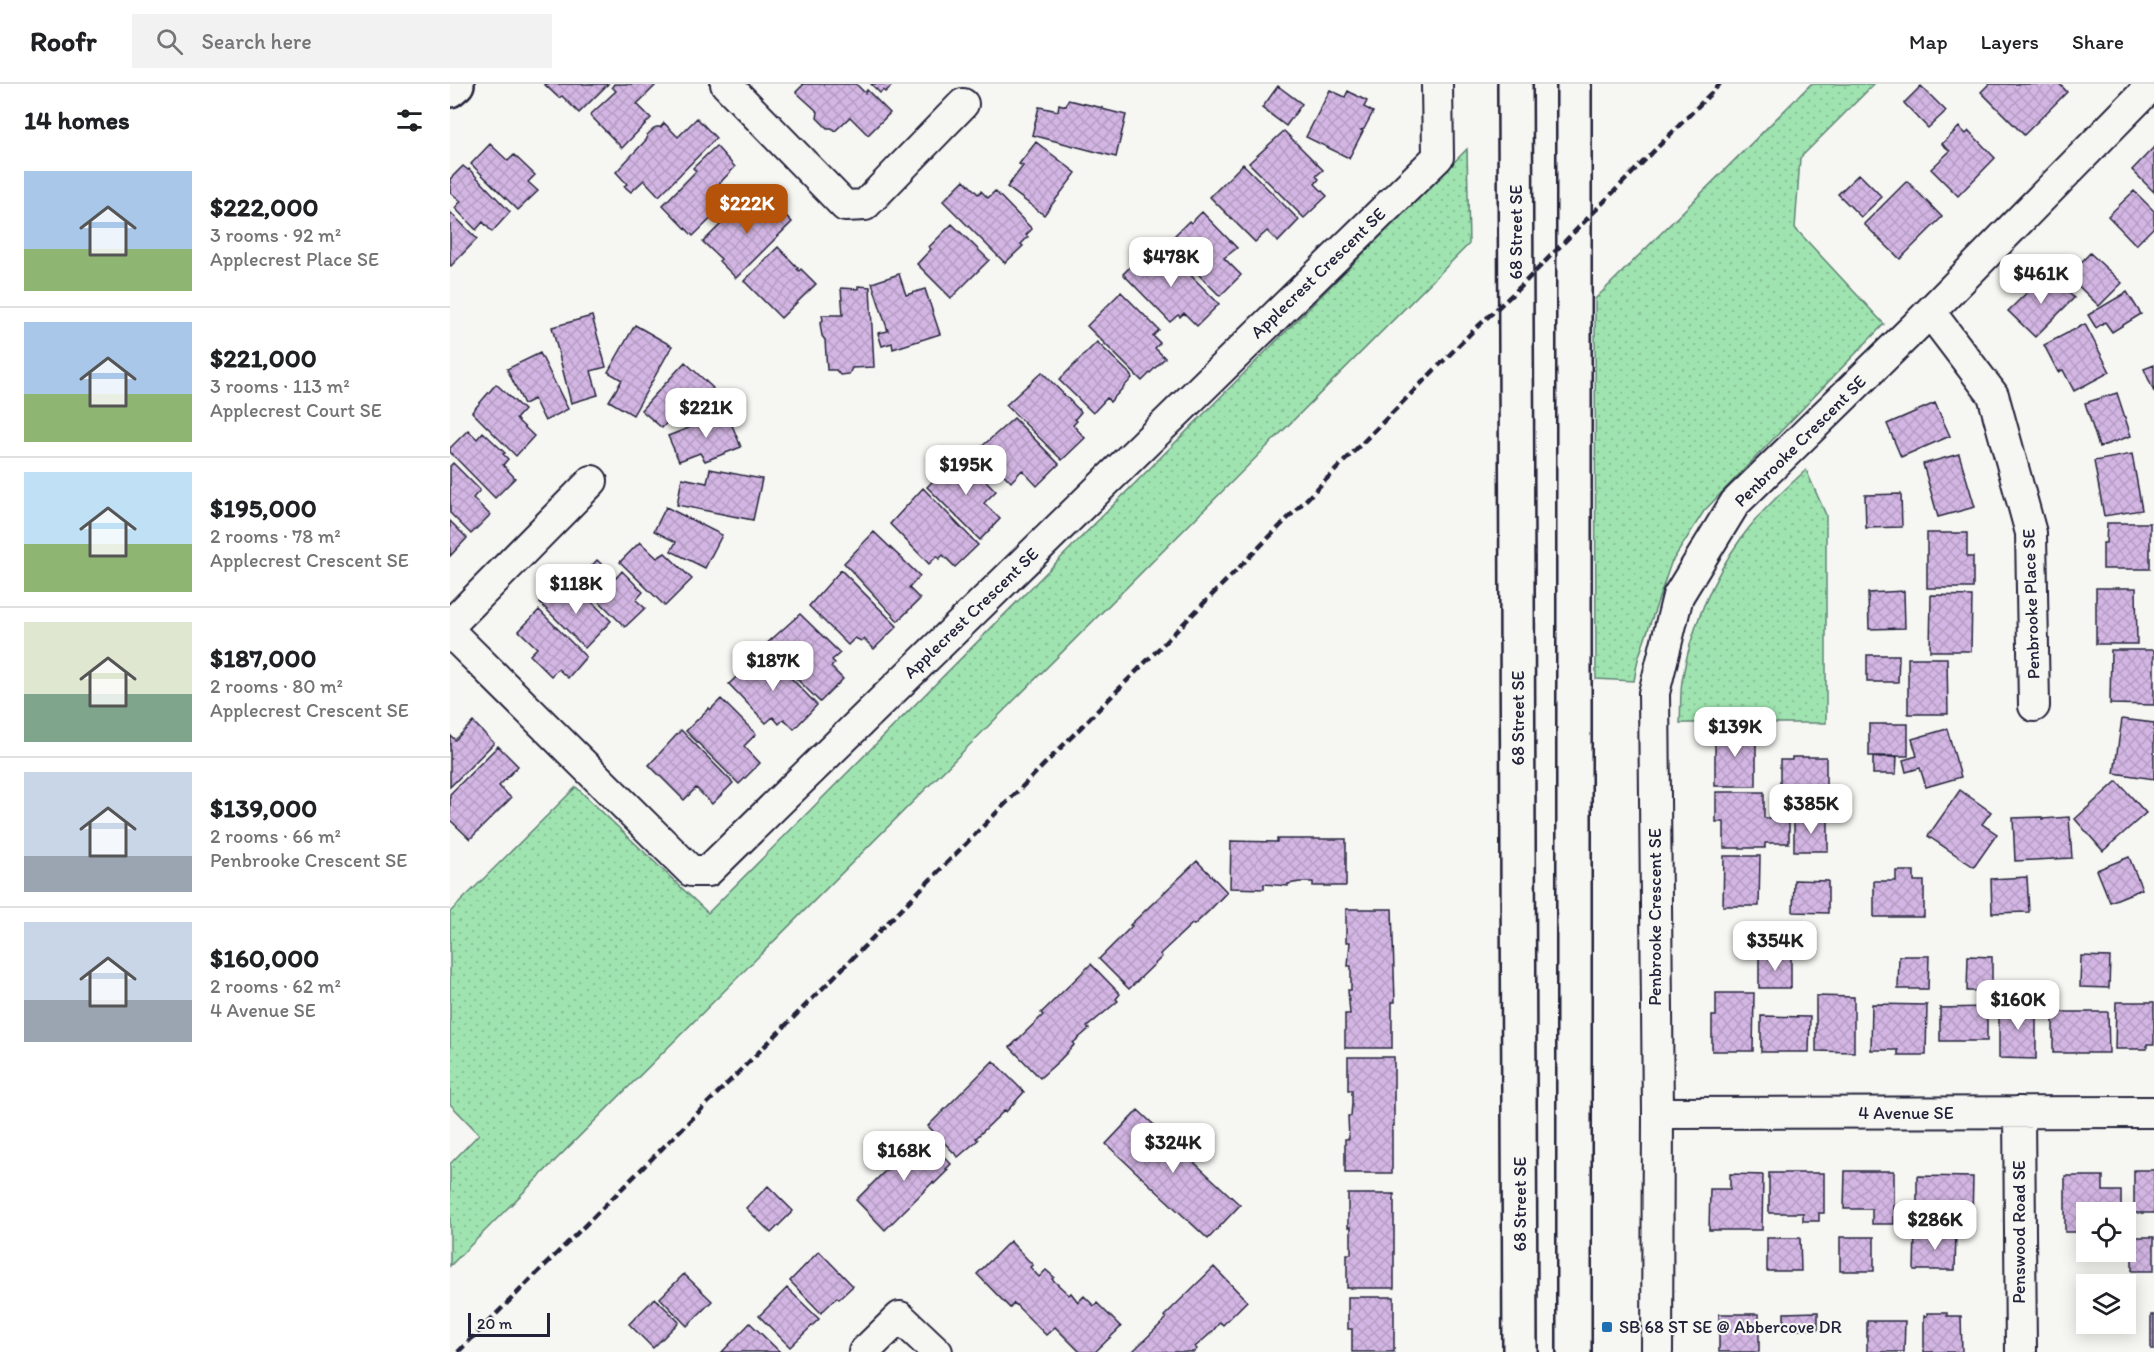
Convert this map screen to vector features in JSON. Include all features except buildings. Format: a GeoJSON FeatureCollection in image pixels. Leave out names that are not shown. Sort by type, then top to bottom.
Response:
{"type":"FeatureCollection","features":[{"type":"Feature","properties":{"kind":"main road"},"geometry":{"type":"LineString","coordinates":[[450,90],[456,84]]}},
{"type":"Feature","properties":{"kind":"main road","name":"68 Street SE"},"geometry":{"type":"LineString","coordinates":[[1515,84],[1520,1338]]}},
{"type":"Feature","properties":{"kind":"main road"},"geometry":{"type":"LineString","coordinates":[[1574,84],[1574,1352]]}},
{"type":"Feature","properties":{"kind":"main road"},"geometry":{"type":"LineString","coordinates":[[1505,1352],[1520,1338]]}},
{"type":"Feature","properties":{"kind":"street"},"geometry":{"type":"LineString","coordinates":[[726,84],[845,207],[865,205],[963,104]]}},
{"type":"Feature","properties":{"kind":"street","name":"Applecrest Crescent SE"},"geometry":{"type":"LineString","coordinates":[[450,632],[691,871],[708,871],[1437,157],[1437,84]]}},
{"type":"Feature","properties":{"kind":"street","name":"Penbrooke Crescent SE"},"geometry":{"type":"LineString","coordinates":[[1658,1113],[1654,693],[1678,596],[1735,503],[1930,312],[2150,87],[2154,86]]}},
{"type":"Feature","properties":{"kind":"street","name":"Penbrooke Place SE"},"geometry":{"type":"LineString","coordinates":[[1930,312],[1993,395],[2031,533],[2034,706]]}},
{"type":"Feature","properties":{"kind":"street"},"geometry":{"type":"LineString","coordinates":[[450,624],[592,481]]}},
{"type":"Feature","properties":{"kind":"street","name":"Penswood Road SE"},"geometry":{"type":"LineString","coordinates":[[2019,1112],[2021,1352]]}},
{"type":"Feature","properties":{"kind":"street","name":"4 Avenue SE"},"geometry":{"type":"LineString","coordinates":[[1658,1113],[2154,1112]]}},
{"type":"Feature","properties":{"kind":"street"},"geometry":{"type":"LineString","coordinates":[[1657,1352],[1658,1113]]}},
{"type":"Feature","properties":{"kind":"street"},"geometry":{"type":"LineString","coordinates":[[864,1352],[900,1317],[937,1352]]}},
{"type":"Feature","properties":{"kind":"green space"},"geometry":{"type":"Polygon","coordinates":[[[1811,84],[1874,84],[1800,158],[1795,228],[1884,324],[1704,511],[1671,563],[1638,659],[1634,681],[1596,679],[1595,299],[1811,84]]]}},
{"type":"Feature","properties":{"kind":"green space"},"geometry":{"type":"Polygon","coordinates":[[[1467,149],[1469,244],[450,1266],[450,1164],[479,1134],[450,1104],[450,912],[576,787],[708,913],[1467,149]]]}},
{"type":"Feature","properties":{"kind":"green space"},"geometry":{"type":"Polygon","coordinates":[[[1806,470],[1826,515],[1826,723],[1680,723],[1681,686],[1686,662],[1697,624],[1712,587],[1731,553],[1749,528],[1772,502],[1806,470]]]}},
{"type":"Feature","properties":{"kind":"railway"},"geometry":{"type":"LineString","coordinates":[[458,1352],[827,984],[1720,84]]}},
{"type":"Feature","properties":{"kind":"place","name":"SB 68 ST SE @ Abbercove DR"},"geometry":{"type":"Point","coordinates":[1607,1327]}}]}
